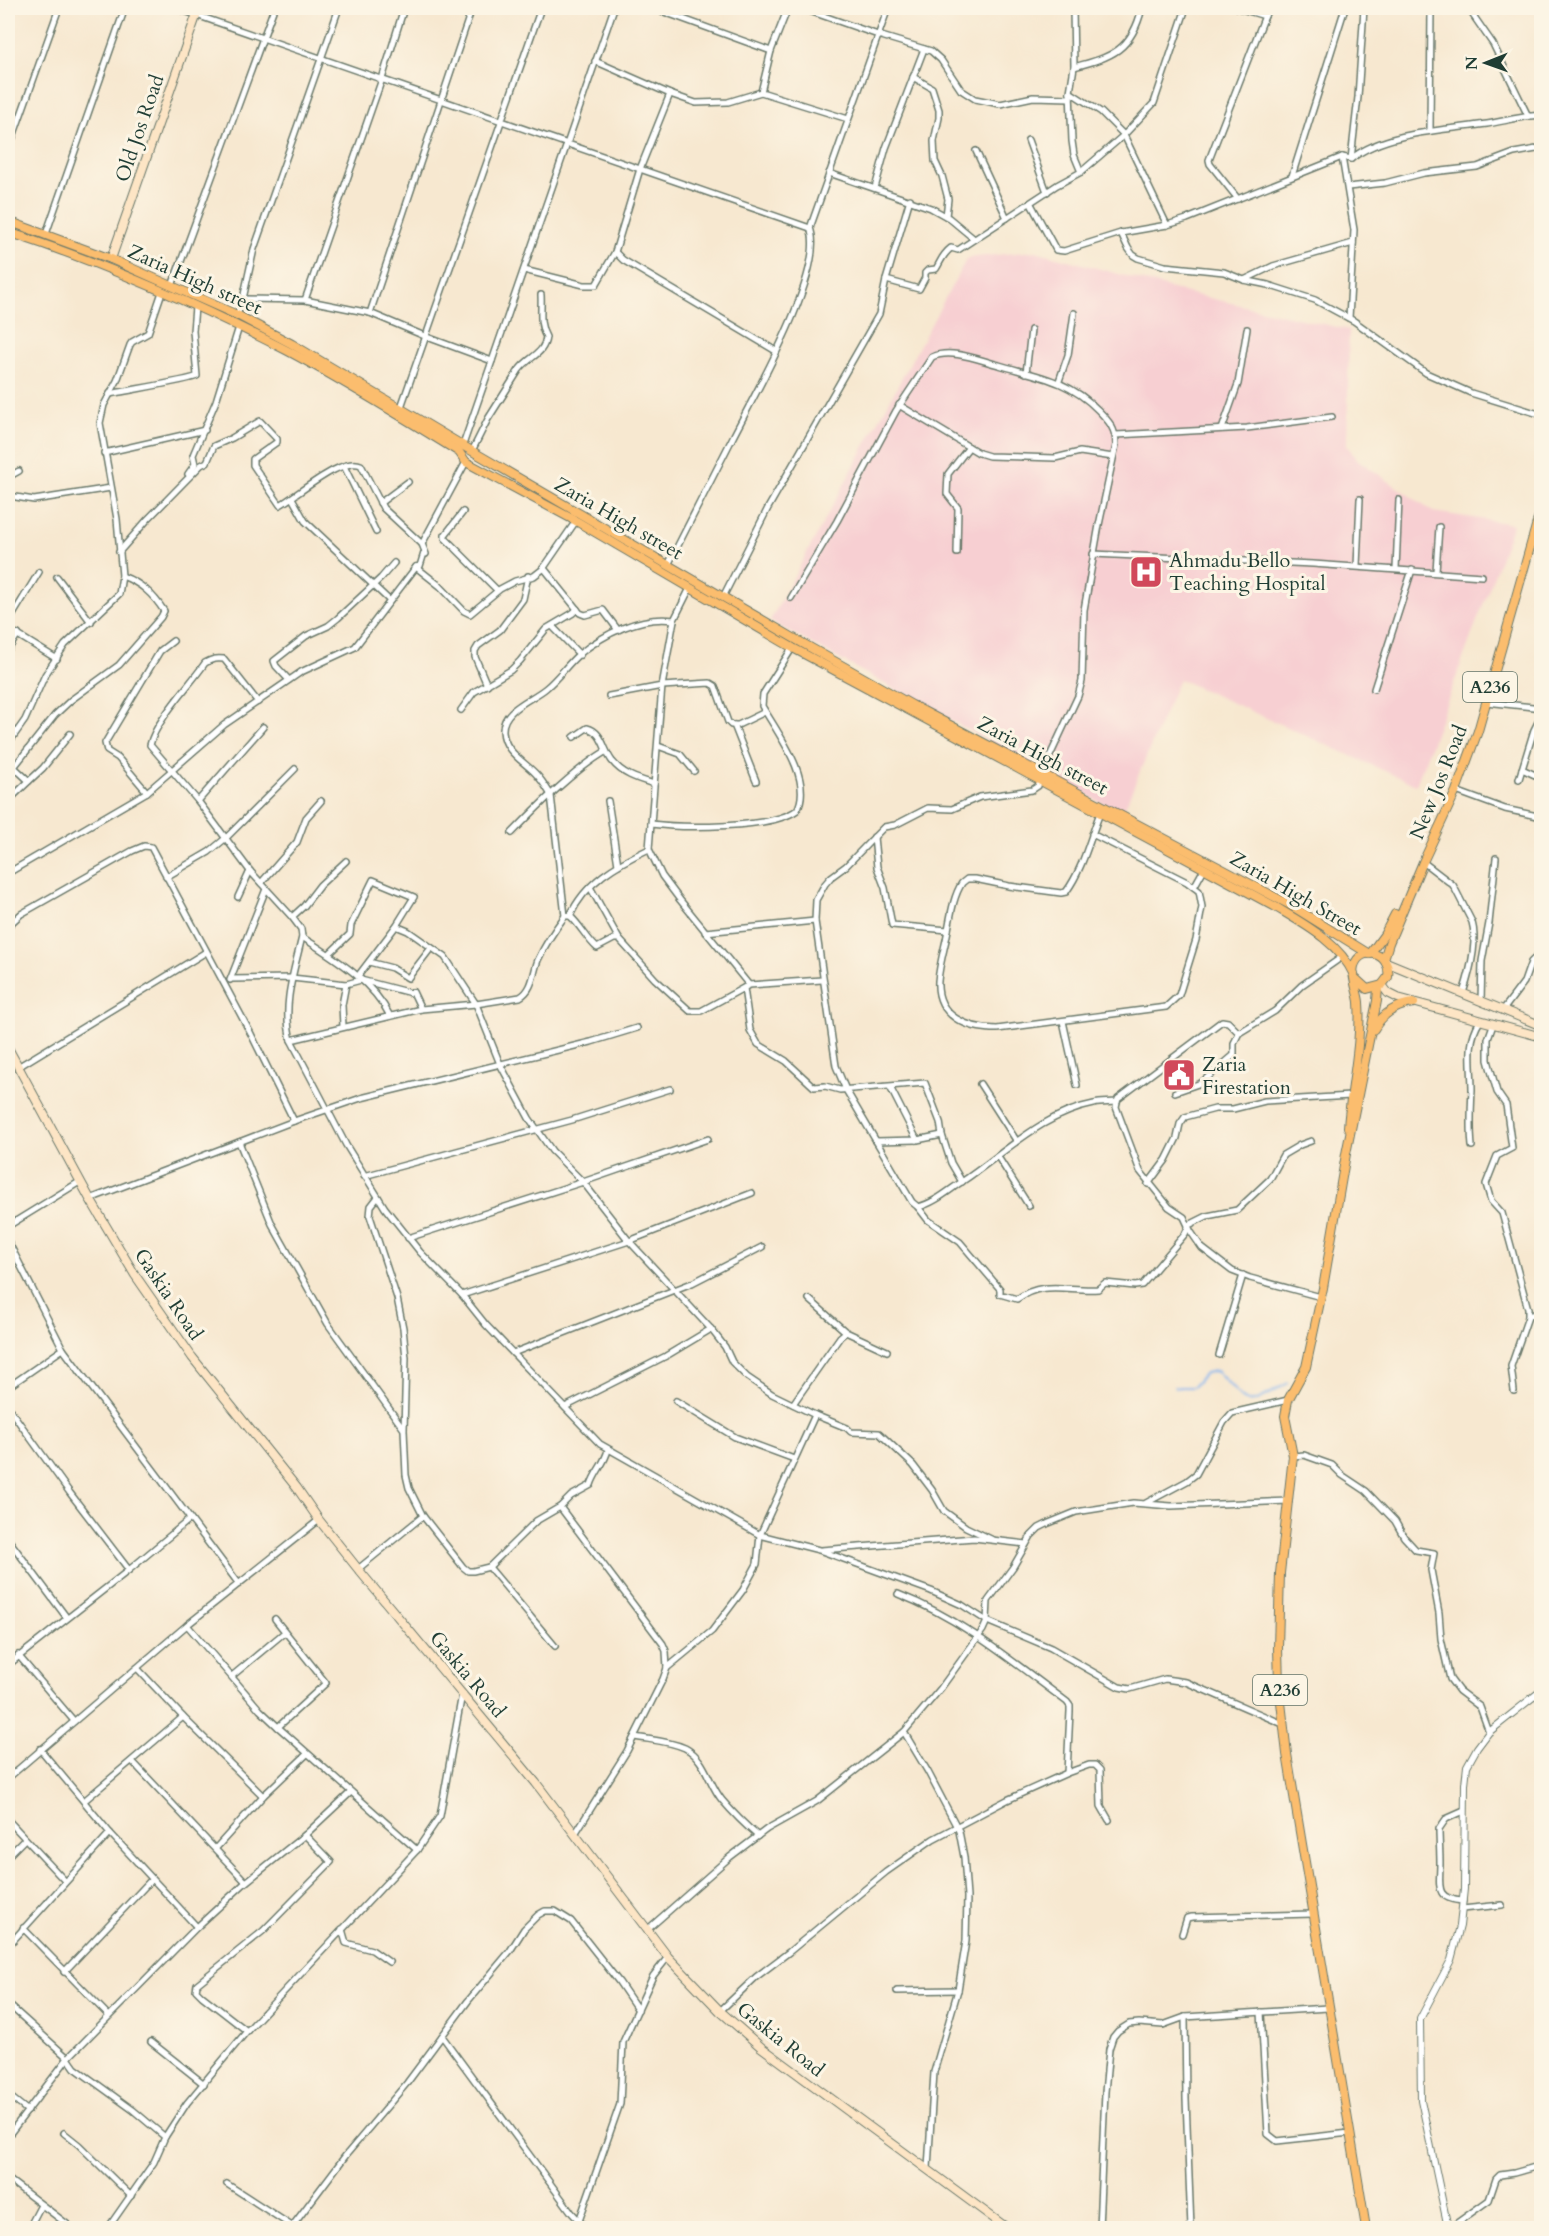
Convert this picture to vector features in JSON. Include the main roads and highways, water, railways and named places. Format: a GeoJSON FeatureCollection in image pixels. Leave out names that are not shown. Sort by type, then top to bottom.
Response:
{"type":"FeatureCollection","features":[{"type":"Feature","properties":{"kind":"main road","name":"Old Jos Road"},"geometry":{"type":"LineString","coordinates":[[111,259],[198,11]]}},
{"type":"Feature","properties":{"kind":"main road","name":"Zaria High street"},"geometry":{"type":"LineString","coordinates":[[8,221],[111,259],[237,315],[292,344],[400,411],[459,452],[466,462],[576,521],[690,588],[912,705],[1205,865]]}},
{"type":"Feature","properties":{"kind":"main road","name":"Zaria High street"},"geometry":{"type":"LineString","coordinates":[[8,232],[75,255],[162,292],[286,351],[463,445],[723,597],[795,644]]}},
{"type":"Feature","properties":{"kind":"main road","name":"New Jos Road"},"geometry":{"type":"LineString","coordinates":[[1385,961],[1389,943],[1456,791],[1478,731],[1542,505]]}},
{"type":"Feature","properties":{"kind":"main road","name":"Zaria High street"},"geometry":{"type":"LineString","coordinates":[[1041,777],[1100,813],[1205,865]]}},
{"type":"Feature","properties":{"kind":"main road","name":"New Jos Road"},"geometry":{"type":"LineString","coordinates":[[1370,954],[1392,921],[1409,884],[1423,863]]}},
{"type":"Feature","properties":{"kind":"main road","name":"Zaria High Street"},"geometry":{"type":"LineString","coordinates":[[1205,865],[1299,910],[1370,954]]}},
{"type":"Feature","properties":{"kind":"main road","name":"Zaria High Street"},"geometry":{"type":"LineString","coordinates":[[1205,865],[1310,928],[1342,957],[1355,978]]}},
{"type":"Feature","properties":{"kind":"main road"},"geometry":{"type":"LineString","coordinates":[[1370,954],[1542,1026]]}},
{"type":"Feature","properties":{"kind":"main road","name":"A236"},"geometry":{"type":"LineString","coordinates":[[1346,1154],[1360,1016],[1355,978],[1357,961],[1370,954]]}},
{"type":"Feature","properties":{"kind":"main road","name":"A236"},"geometry":{"type":"LineString","coordinates":[[1366,2229],[1283,1724],[1279,1685],[1278,1610],[1293,1456],[1285,1416],[1288,1401],[1306,1367],[1377,1001],[1380,987],[1388,977],[1385,961]]}},
{"type":"Feature","properties":{"kind":"main road"},"geometry":{"type":"LineString","coordinates":[[1355,978],[1363,987],[1380,987],[1392,995],[1414,1003],[1542,1037]]}},
{"type":"Feature","properties":{"kind":"main road"},"geometry":{"type":"LineString","coordinates":[[1368,1044],[1377,1024],[1386,1013],[1398,1006],[1414,1003]]}},
{"type":"Feature","properties":{"kind":"main road","name":"Gaskia Road"},"geometry":{"type":"LineString","coordinates":[[8,1048],[90,1199],[135,1275],[192,1357],[297,1488],[358,1569],[462,1693],[575,1834],[668,1957],[720,2011],[799,2077],[928,2168],[1007,2229]]}},
{"type":"Feature","properties":{"kind":"waterway"},"geometry":{"type":"LineString","coordinates":[[1175,1387],[1193,1387],[1205,1373],[1216,1371],[1242,1398],[1253,1401],[1288,1383]]}},
{"type":"Feature","properties":{"kind":"place","name":"Ahmadu Bello Teaching Hospital"},"geometry":{"type":"Point","coordinates":[1146,572]}},
{"type":"Feature","properties":{"kind":"place","name":"Zaria Firestation"},"geometry":{"type":"Point","coordinates":[1179,1075]}}]}
